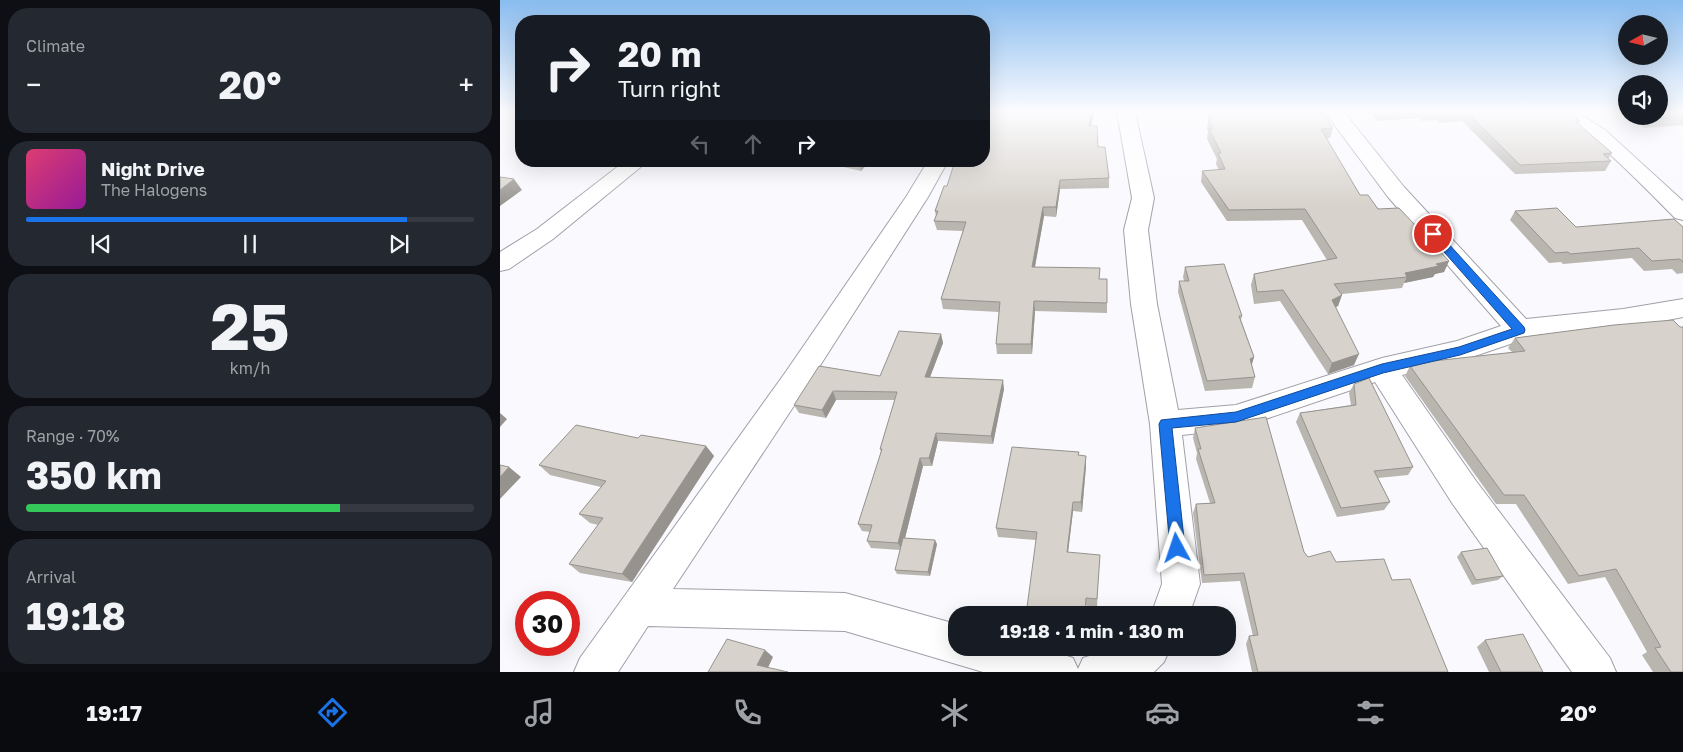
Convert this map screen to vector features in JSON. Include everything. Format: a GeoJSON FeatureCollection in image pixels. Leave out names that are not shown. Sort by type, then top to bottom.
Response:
{"type":"FeatureCollection","features":[{"type":"Feature","properties":{"kind":"street"},"geometry":{"type":"LineString","coordinates":[[1133,143],[1144,198],[1136,230],[1144,304],[1165,424],[1181,584],[1173,606]]}},
{"type":"Feature","properties":{"kind":"street"},"geometry":{"type":"LineString","coordinates":[[1358,143],[1396,192],[1520,330]]}},
{"type":"Feature","properties":{"kind":"street"},"geometry":{"type":"LineString","coordinates":[[1610,143],[1683,213]]}},
{"type":"Feature","properties":{"kind":"street"},"geometry":{"type":"LineString","coordinates":[[500,263],[545,234],[630,167]]}},
{"type":"Feature","properties":{"kind":"street"},"geometry":{"type":"LineString","coordinates":[[594,672],[795,382],[917,197],[934,167]]}},
{"type":"Feature","properties":{"kind":"street"},"geometry":{"type":"LineString","coordinates":[[1165,424],[1236,417],[1382,369],[1460,351],[1520,330],[1623,319],[1683,308]]}},
{"type":"Feature","properties":{"kind":"street"},"geometry":{"type":"LineString","coordinates":[[1382,369],[1464,492],[1596,672]]}},
{"type":"Feature","properties":{"kind":"street"},"geometry":{"type":"LineString","coordinates":[[639,606],[844,612],[948,642]]}},
{"type":"Feature","properties":{"kind":"street"},"geometry":{"type":"LineString","coordinates":[[998,656],[1059,672]]}},
{"type":"Feature","properties":{"kind":"street"},"geometry":{"type":"LineString","coordinates":[[1097,672],[1134,663],[1141,656]]}},
{"type":"Feature","properties":{"kind":"building"},"geometry":{"type":"Polygon","coordinates":[[[990,143],[1098,143],[1098,147],[1105,147],[1109,178],[1060,180],[1056,207],[1043,207],[1032,267],[1100,268],[1099,279],[1107,279],[1107,303],[1034,301],[1031,344],[996,344],[1000,302],[941,299],[966,222],[934,221],[938,211],[935,211],[944,186],[947,186],[953,167],[990,167],[990,143]]]}},
{"type":"Feature","properties":{"kind":"building"},"geometry":{"type":"Polygon","coordinates":[[[1216,143],[1329,143],[1360,195],[1368,195],[1378,209],[1399,208],[1449,261],[1436,264],[1439,266],[1405,273],[1407,277],[1334,284],[1342,295],[1332,300],[1359,354],[1332,363],[1283,290],[1257,292],[1254,274],[1337,258],[1305,209],[1229,210],[1202,171],[1225,169],[1218,153],[1221,153],[1216,143]]]}},
{"type":"Feature","properties":{"kind":"building"},"geometry":{"type":"Polygon","coordinates":[[[1498,143],[1601,143],[1612,153],[1603,154],[1611,161],[1520,165],[1498,143]]]}},
{"type":"Feature","properties":{"kind":"building"},"geometry":{"type":"Polygon","coordinates":[[[500,177],[514,179],[500,190],[500,177]]]}},
{"type":"Feature","properties":{"kind":"building"},"geometry":{"type":"Polygon","coordinates":[[[1557,208],[1576,227],[1674,219],[1683,227],[1683,262],[1680,259],[1652,261],[1639,248],[1570,254],[1568,252],[1555,253],[1515,211],[1557,208]]]}},
{"type":"Feature","properties":{"kind":"building"},"geometry":{"type":"Polygon","coordinates":[[[1224,264],[1242,316],[1239,316],[1254,357],[1250,359],[1255,377],[1207,381],[1179,281],[1189,281],[1185,267],[1224,264]]]}},
{"type":"Feature","properties":{"kind":"building"},"geometry":{"type":"Polygon","coordinates":[[[1673,320],[1680,327],[1683,327],[1683,672],[1671,672],[1655,648],[1661,647],[1616,569],[1579,576],[1524,495],[1504,495],[1410,366],[1433,361],[1525,351],[1515,338],[1614,325],[1673,320]]]}},
{"type":"Feature","properties":{"kind":"building"},"geometry":{"type":"Polygon","coordinates":[[[899,331],[941,334],[925,377],[1003,380],[991,436],[936,433],[929,458],[920,458],[898,543],[867,541],[872,525],[858,524],[882,449],[880,449],[897,392],[833,391],[822,410],[794,405],[819,366],[880,376],[899,331]]]}},
{"type":"Feature","properties":{"kind":"building"},"geometry":{"type":"Polygon","coordinates":[[[1369,378],[1413,467],[1374,471],[1390,502],[1341,508],[1300,413],[1356,405],[1354,384],[1369,378]]]}},
{"type":"Feature","properties":{"kind":"building"},"geometry":{"type":"Polygon","coordinates":[[[1266,417],[1304,552],[1308,557],[1330,551],[1336,562],[1384,559],[1392,580],[1410,579],[1448,672],[1258,672],[1249,636],[1258,635],[1244,573],[1204,575],[1196,504],[1215,503],[1198,449],[1201,449],[1195,428],[1266,417]]]}},
{"type":"Feature","properties":{"kind":"building"},"geometry":{"type":"Polygon","coordinates":[[[576,425],[638,438],[641,435],[706,446],[622,574],[569,564],[603,518],[579,514],[606,481],[539,465],[576,425]]]}},
{"type":"Feature","properties":{"kind":"building"},"geometry":{"type":"Polygon","coordinates":[[[1012,447],[1079,452],[1078,455],[1086,456],[1081,502],[1073,502],[1067,552],[1100,555],[1097,599],[1086,598],[1086,606],[1027,606],[1037,532],[996,528],[1012,447]]]}},
{"type":"Feature","properties":{"kind":"building"},"geometry":{"type":"Polygon","coordinates":[[[500,465],[509,467],[500,477],[500,465]]]}},
{"type":"Feature","properties":{"kind":"building"},"geometry":{"type":"Polygon","coordinates":[[[903,538],[935,540],[928,572],[895,570],[903,538]]]}},
{"type":"Feature","properties":{"kind":"building"},"geometry":{"type":"Polygon","coordinates":[[[1487,548],[1503,576],[1476,580],[1461,552],[1487,548]]]}},
{"type":"Feature","properties":{"kind":"building"},"geometry":{"type":"Polygon","coordinates":[[[1523,634],[1543,672],[1501,672],[1485,640],[1523,634]]]}},
{"type":"Feature","properties":{"kind":"building"},"geometry":{"type":"Polygon","coordinates":[[[727,639],[765,650],[757,665],[788,672],[708,672],[727,639]]]}},
{"type":"Feature","properties":{"kind":"route"},"geometry":{"type":"LineString","coordinates":[[1177,548],[1165,424],[1236,417],[1382,369],[1460,351],[1520,330],[1433,234]]}}]}
